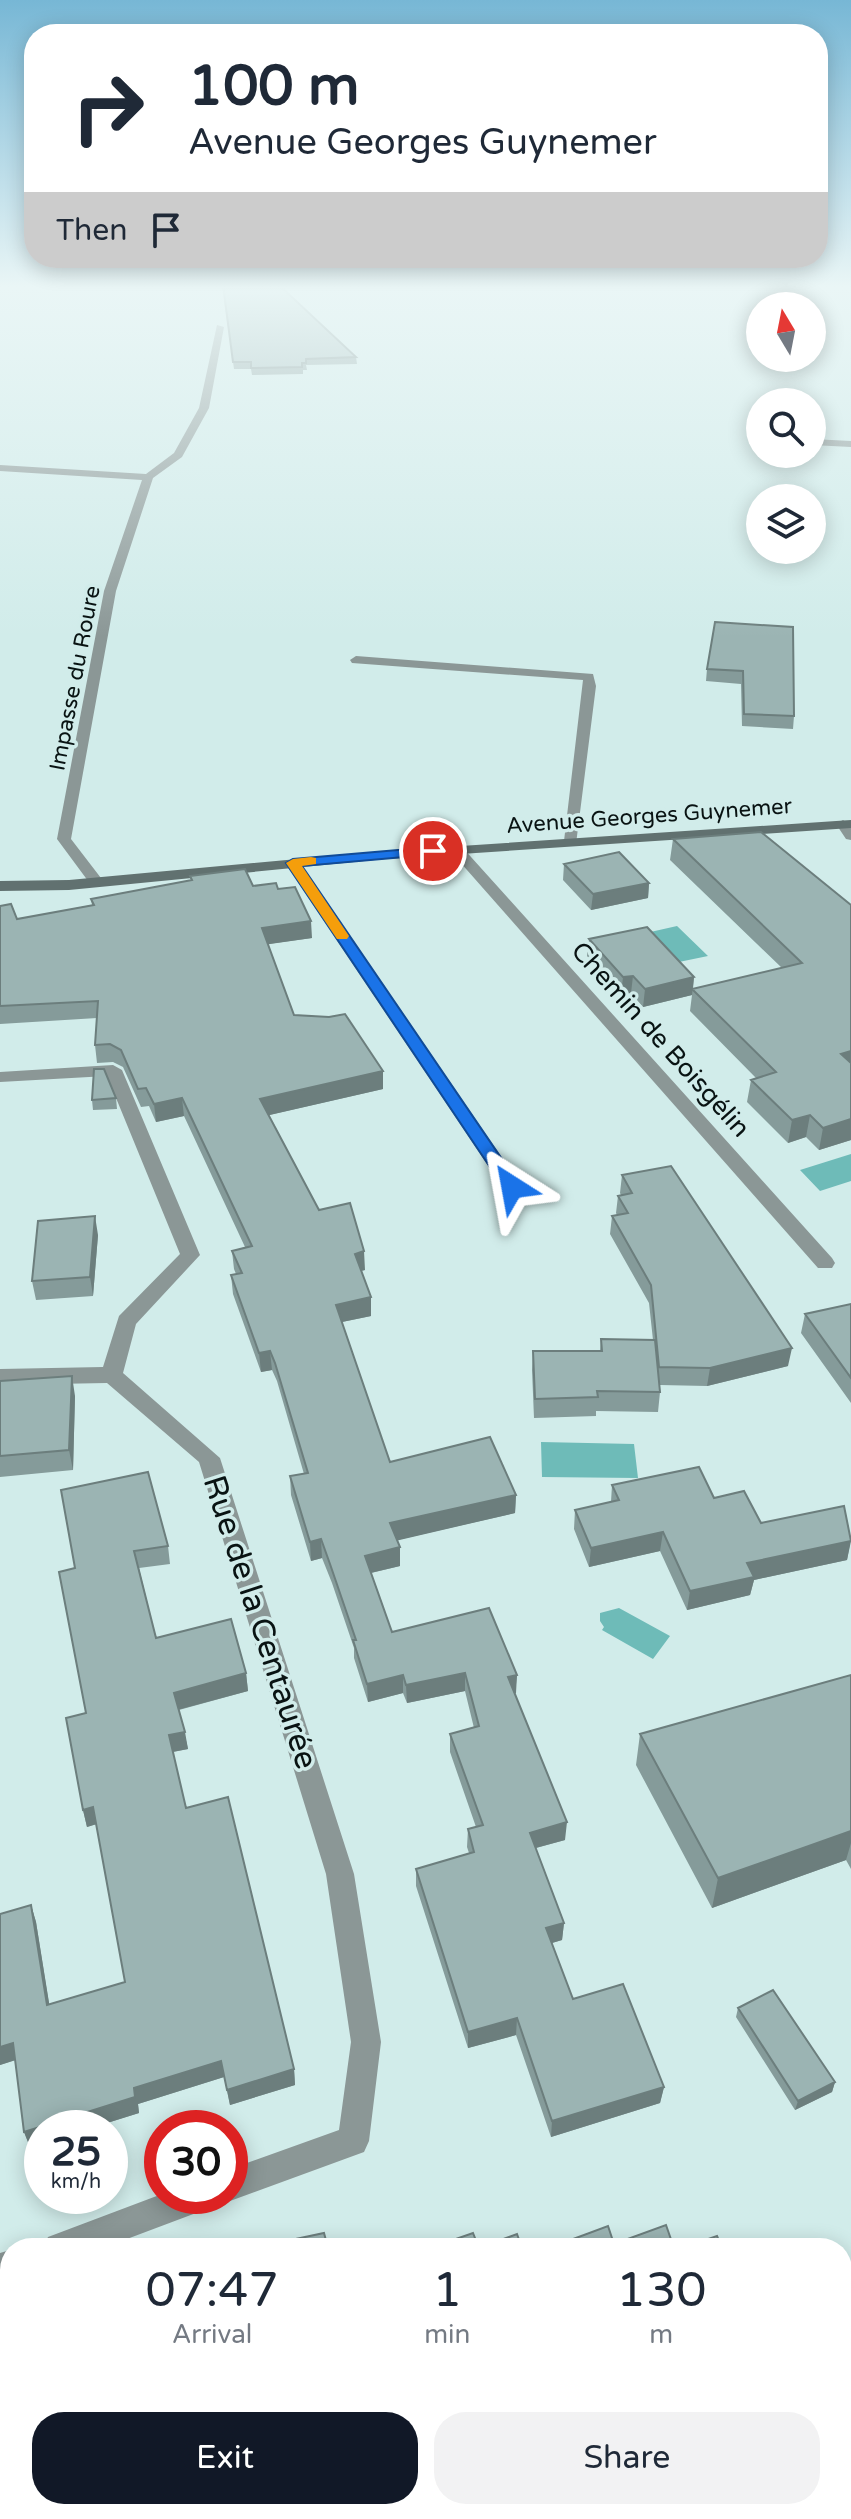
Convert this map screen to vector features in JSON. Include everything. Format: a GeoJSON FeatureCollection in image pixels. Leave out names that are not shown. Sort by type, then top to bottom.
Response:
{"type":"FeatureCollection","features":[{"type":"Feature","properties":{"kind":"main road","name":"Avenue Georges Guynemer"},"geometry":{"type":"LineString","coordinates":[[0,898],[69,885],[293,863],[571,841],[848,828]]}},
{"type":"Feature","properties":{"kind":"main road","name":"Avenue Georges Guynemer"},"geometry":{"type":"LineString","coordinates":[[0,886],[69,885]]}},
{"type":"Feature","properties":{"kind":"street"},"geometry":{"type":"LineString","coordinates":[[0,468],[148,477],[178,455],[205,403]]}},
{"type":"Feature","properties":{"kind":"street"},"geometry":{"type":"LineString","coordinates":[[826,443],[851,444]]}},
{"type":"Feature","properties":{"kind":"street","name":"Impasse du Roure"},"geometry":{"type":"LineString","coordinates":[[96,882],[64,839],[104,615],[148,477]]}},
{"type":"Feature","properties":{"kind":"street"},"geometry":{"type":"LineString","coordinates":[[356,660],[589,677],[571,841]]}},
{"type":"Feature","properties":{"kind":"street","name":"Chemin de Boisgélin"},"geometry":{"type":"LineString","coordinates":[[457,850],[825,1263]]}},
{"type":"Feature","properties":{"kind":"street"},"geometry":{"type":"LineString","coordinates":[[293,863],[512,1187]]}},
{"type":"Feature","properties":{"kind":"street"},"geometry":{"type":"LineString","coordinates":[[0,1077],[113,1070],[190,1255],[126,1321],[112,1375],[0,1377]]}},
{"type":"Feature","properties":{"kind":"street","name":"Rue de la Centaurée"},"geometry":{"type":"LineString","coordinates":[[112,1375],[209,1458],[340,1874],[366,2042],[353,2141],[248,2179]]}},
{"type":"Feature","properties":{"kind":"street"},"geometry":{"type":"LineString","coordinates":[[86,2238],[152,2214]]}},
{"type":"Feature","properties":{"kind":"water"},"geometry":{"type":"Polygon","coordinates":[[[677,926],[708,956],[674,963],[646,933],[677,926]]]}},
{"type":"Feature","properties":{"kind":"water"},"geometry":{"type":"Polygon","coordinates":[[[851,1154],[851,1181],[820,1191],[800,1170],[851,1154]]]}},
{"type":"Feature","properties":{"kind":"water"},"geometry":{"type":"Polygon","coordinates":[[[541,1442],[634,1444],[638,1478],[542,1477],[541,1442]]]}},
{"type":"Feature","properties":{"kind":"water"},"geometry":{"type":"Polygon","coordinates":[[[619,1608],[670,1636],[653,1659],[602,1630],[600,1613],[619,1608]]]}},
{"type":"Feature","properties":{"kind":"building"},"geometry":{"type":"Polygon","coordinates":[[[715,622],[793,627],[794,716],[744,714],[743,671],[707,669],[715,622]]]}},
{"type":"Feature","properties":{"kind":"building"},"geometry":{"type":"Polygon","coordinates":[[[761,832],[851,905],[851,1051],[841,1054],[851,1063],[851,1119],[823,1128],[810,1115],[792,1120],[751,1080],[776,1072],[692,989],[802,963],[673,839],[761,832]]]}},
{"type":"Feature","properties":{"kind":"building"},"geometry":{"type":"Polygon","coordinates":[[[619,852],[649,883],[593,894],[564,864],[619,852]]]}},
{"type":"Feature","properties":{"kind":"building"},"geometry":{"type":"Polygon","coordinates":[[[245,869],[253,886],[276,883],[278,889],[295,887],[311,921],[262,928],[294,1015],[329,1017],[345,1014],[383,1071],[260,1099],[319,1210],[350,1203],[364,1251],[355,1254],[371,1297],[336,1305],[390,1462],[490,1437],[516,1495],[390,1523],[400,1547],[365,1556],[392,1632],[489,1608],[517,1675],[508,1677],[567,1822],[530,1833],[564,1923],[546,1928],[573,1999],[623,1984],[664,2087],[552,2121],[517,2018],[468,2032],[416,1869],[474,1852],[468,1829],[483,1825],[450,1734],[479,1726],[465,1673],[406,1685],[403,1675],[367,1684],[353,1640],[356,1640],[321,1539],[310,1542],[290,1476],[308,1473],[275,1363],[270,1351],[259,1353],[231,1275],[242,1273],[232,1251],[252,1246],[182,1098],[154,1104],[146,1088],[138,1089],[121,1050],[110,1044],[95,1045],[98,1001],[0,1006],[0,906],[11,904],[17,919],[94,905],[91,899],[192,880],[190,876],[245,869]]]}},
{"type":"Feature","properties":{"kind":"building"},"geometry":{"type":"Polygon","coordinates":[[[647,927],[694,977],[645,989],[633,976],[623,977],[589,939],[647,927]]]}},
{"type":"Feature","properties":{"kind":"building"},"geometry":{"type":"Polygon","coordinates":[[[94,1069],[104,1069],[116,1098],[92,1100],[94,1069]]]}},
{"type":"Feature","properties":{"kind":"building"},"geometry":{"type":"Polygon","coordinates":[[[671,1166],[792,1348],[710,1368],[659,1367],[651,1285],[612,1216],[628,1213],[618,1196],[632,1193],[622,1175],[671,1166]]]}},
{"type":"Feature","properties":{"kind":"building"},"geometry":{"type":"Polygon","coordinates":[[[95,1216],[90,1277],[32,1281],[38,1221],[95,1216]]]}},
{"type":"Feature","properties":{"kind":"building"},"geometry":{"type":"Polygon","coordinates":[[[851,1304],[851,1378],[805,1314],[851,1304]]]}},
{"type":"Feature","properties":{"kind":"building"},"geometry":{"type":"Polygon","coordinates":[[[601,1339],[655,1340],[660,1392],[597,1391],[598,1397],[535,1399],[533,1351],[602,1351],[601,1339]]]}},
{"type":"Feature","properties":{"kind":"building"},"geometry":{"type":"Polygon","coordinates":[[[72,1376],[69,1450],[0,1456],[0,1381],[72,1376]]]}},
{"type":"Feature","properties":{"kind":"building"},"geometry":{"type":"Polygon","coordinates":[[[699,1467],[714,1498],[744,1491],[761,1523],[844,1506],[851,1541],[747,1563],[754,1577],[690,1591],[663,1532],[591,1548],[575,1510],[619,1500],[612,1485],[699,1467]]]}},
{"type":"Feature","properties":{"kind":"building"},"geometry":{"type":"Polygon","coordinates":[[[148,1472],[168,1546],[134,1551],[156,1638],[231,1619],[246,1673],[174,1693],[185,1732],[169,1735],[186,1808],[228,1797],[294,2069],[227,2090],[221,2061],[134,2088],[135,2097],[94,2110],[24,2110],[24,2132],[13,2043],[0,2047],[0,1914],[31,1905],[47,2005],[125,1982],[93,1807],[83,1810],[66,1718],[86,1713],[59,1572],[75,1568],[61,1490],[148,1472]]]}},
{"type":"Feature","properties":{"kind":"building"},"geometry":{"type":"Polygon","coordinates":[[[851,1675],[851,1831],[718,1878],[640,1734],[851,1675]]]}},
{"type":"Feature","properties":{"kind":"building"},"geometry":{"type":"Polygon","coordinates":[[[773,1990],[835,2082],[798,2101],[738,2008],[773,1990]]]}},
{"type":"Feature","properties":{"kind":"building"},"geometry":{"type":"Polygon","coordinates":[[[666,2225],[671,2238],[630,2238],[666,2225]]]}},
{"type":"Feature","properties":{"kind":"building"},"geometry":{"type":"Polygon","coordinates":[[[608,2226],[612,2238],[576,2238],[608,2226]]]}},
{"type":"Feature","properties":{"kind":"building"},"geometry":{"type":"Polygon","coordinates":[[[324,2233],[325,2238],[300,2238],[324,2233]]]}},
{"type":"Feature","properties":{"kind":"building"},"geometry":{"type":"Polygon","coordinates":[[[473,2233],[475,2238],[459,2238],[473,2233]]]}},
{"type":"Feature","properties":{"kind":"slow traffic"},"geometry":{"type":"LineString","coordinates":[[311,861],[293,863],[342,936]]}},
{"type":"Feature","properties":{"kind":"route"},"geometry":{"type":"LineString","coordinates":[[433,851],[293,863],[512,1187]]}}]}
